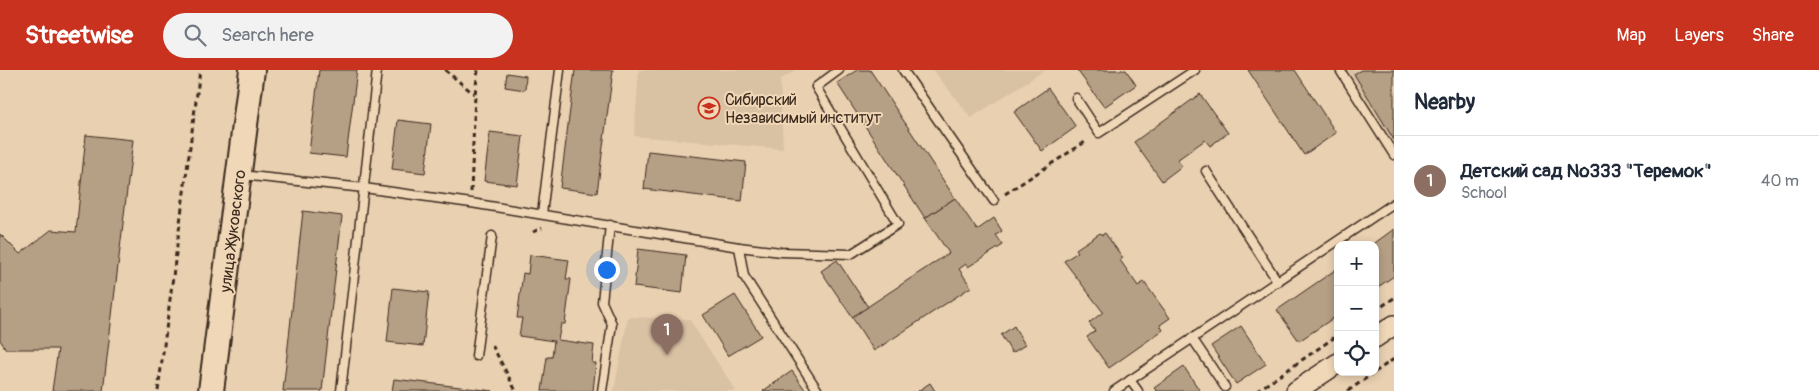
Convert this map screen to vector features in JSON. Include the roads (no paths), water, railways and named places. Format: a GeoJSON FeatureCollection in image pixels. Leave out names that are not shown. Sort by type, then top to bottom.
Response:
{"type":"FeatureCollection","features":[{"type":"Feature","properties":{"kind":"main road","name":"улица Жуковского"},"geometry":{"type":"LineString","coordinates":[[211,391],[252,70]]}},
{"type":"Feature","properties":{"kind":"street"},"geometry":{"type":"LineString","coordinates":[[1379,335],[1394,326]]}},
{"type":"Feature","properties":{"kind":"street"},"geometry":{"type":"LineString","coordinates":[[1296,391],[1334,366]]}},
{"type":"Feature","properties":{"kind":"lane"},"geometry":{"type":"LineString","coordinates":[[341,391],[378,70]]}},
{"type":"Feature","properties":{"kind":"lane"},"geometry":{"type":"LineString","coordinates":[[542,214],[560,70]]}},
{"type":"Feature","properties":{"kind":"lane"},"geometry":{"type":"LineString","coordinates":[[239,175],[364,188],[471,203],[739,247],[781,252],[851,254],[898,224],[816,87],[840,70]]}},
{"type":"Feature","properties":{"kind":"lane"},"geometry":{"type":"LineString","coordinates":[[903,70],[994,201]]}},
{"type":"Feature","properties":{"kind":"lane"},"geometry":{"type":"LineString","coordinates":[[1076,98],[1099,133],[1195,70]]}},
{"type":"Feature","properties":{"kind":"lane"},"geometry":{"type":"LineString","coordinates":[[1340,70],[1394,155]]}},
{"type":"Feature","properties":{"kind":"lane"},"geometry":{"type":"LineString","coordinates":[[1206,171],[1278,282]]}},
{"type":"Feature","properties":{"kind":"lane"},"geometry":{"type":"LineString","coordinates":[[1114,391],[1394,203]]}},
{"type":"Feature","properties":{"kind":"lane"},"geometry":{"type":"LineString","coordinates":[[602,391],[612,324],[602,302],[610,225]]}},
{"type":"Feature","properties":{"kind":"lane"},"geometry":{"type":"LineString","coordinates":[[476,356],[492,236]]}},
{"type":"Feature","properties":{"kind":"lane"},"geometry":{"type":"LineString","coordinates":[[739,247],[744,276],[818,391]]}},
{"type":"Feature","properties":{"kind":"lane"},"geometry":{"type":"LineString","coordinates":[[1192,338],[1226,387]]}},
{"type":"Feature","properties":{"kind":"lane"},"geometry":{"type":"LineString","coordinates":[[1130,380],[1138,391]]}},
{"type":"Feature","properties":{"kind":"place","name":"Сибирский Независимый институт"},"geometry":{"type":"Point","coordinates":[709,108]}},
{"type":"Feature","properties":{"kind":"place","name":"Детский сад №333 \"Теремок\""},"geometry":{"type":"Point","coordinates":[667,355]}}]}
